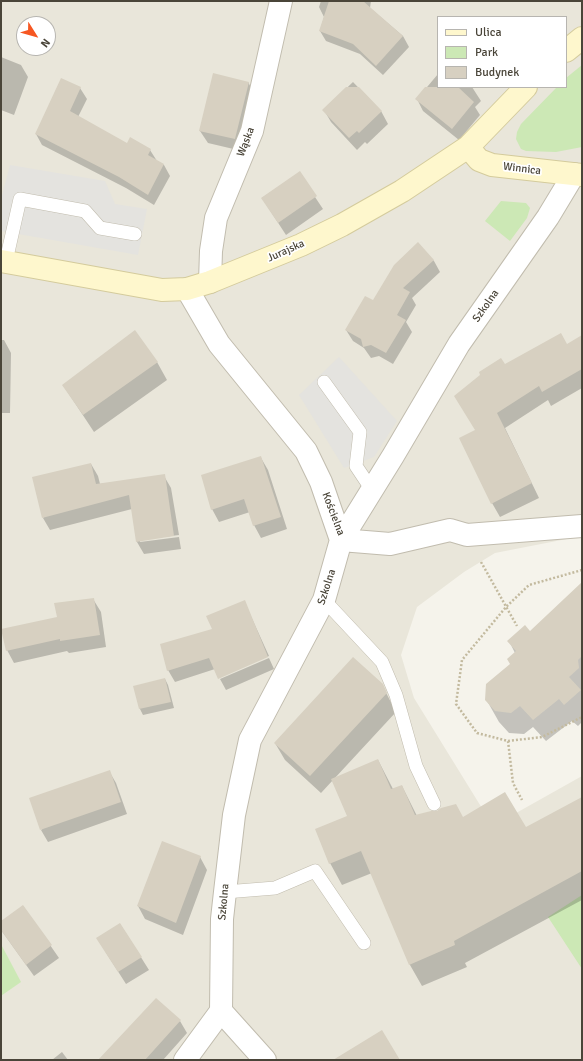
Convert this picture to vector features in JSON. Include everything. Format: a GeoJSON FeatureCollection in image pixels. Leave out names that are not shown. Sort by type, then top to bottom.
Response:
{"type":"FeatureCollection","features":[{"type":"Feature","properties":{"kind":"street","name":"Wąska"},"geometry":{"type":"LineString","coordinates":[[210,282],[211,251],[216,218],[252,131],[281,1]]}},
{"type":"Feature","properties":{"kind":"street"},"geometry":{"type":"LineString","coordinates":[[567,50],[582,38]]}},
{"type":"Feature","properties":{"kind":"street","name":"Jurajska"},"geometry":{"type":"LineString","coordinates":[[3,261],[162,290],[187,288],[210,282],[258,264],[342,225],[402,191],[468,147],[525,88]]}},
{"type":"Feature","properties":{"kind":"street","name":"Winnica"},"geometry":{"type":"LineString","coordinates":[[468,147],[480,160],[492,165],[578,175]]}},
{"type":"Feature","properties":{"kind":"street","name":"Szkolna"},"geometry":{"type":"LineString","coordinates":[[222,1011],[222,919],[234,815],[250,740],[324,600],[341,540],[459,344],[578,175]]}},
{"type":"Feature","properties":{"kind":"street","name":"Kościelna"},"geometry":{"type":"LineString","coordinates":[[187,288],[219,344],[306,451],[321,482],[341,540],[390,544],[450,530],[466,535],[582,526]]}},
{"type":"Feature","properties":{"kind":"street"},"geometry":{"type":"LineString","coordinates":[[185,1060],[222,1011],[265,1060]]}},
{"type":"Feature","properties":{"kind":"lane"},"geometry":{"type":"LineString","coordinates":[[3,261],[20,198],[85,211],[100,228],[135,234]]}},
{"type":"Feature","properties":{"kind":"lane"},"geometry":{"type":"LineString","coordinates":[[324,382],[360,432],[356,466],[372,490]]}},
{"type":"Feature","properties":{"kind":"lane"},"geometry":{"type":"LineString","coordinates":[[324,600],[382,662],[396,695],[416,766],[434,804]]}},
{"type":"Feature","properties":{"kind":"lane"},"geometry":{"type":"LineString","coordinates":[[225,892],[275,888],[315,871],[364,943]]}},
{"type":"Feature","properties":{"kind":"path"},"geometry":{"type":"LineString","coordinates":[[481,562],[517,626]]}},
{"type":"Feature","properties":{"kind":"path"},"geometry":{"type":"LineString","coordinates":[[582,570],[529,585],[506,607],[462,660],[456,704],[477,733],[508,741],[542,737],[582,717]]}},
{"type":"Feature","properties":{"kind":"path"},"geometry":{"type":"LineString","coordinates":[[508,741],[513,783],[522,800]]}},
{"type":"Feature","properties":{"kind":"shaded area"},"geometry":{"type":"Polygon","coordinates":[[[1,1],[582,1],[582,536],[495,553],[464,572],[417,607],[401,655],[414,698],[493,826],[582,776],[582,1060],[1,1060],[1,996],[20,982],[1,944],[1,1]]]}},
{"type":"Feature","properties":{"kind":"shaded area"},"geometry":{"type":"Polygon","coordinates":[[[10,165],[105,181],[115,204],[147,209],[138,255],[1,231],[1,199],[10,165]]]}},
{"type":"Feature","properties":{"kind":"shaded area"},"geometry":{"type":"Polygon","coordinates":[[[339,357],[397,421],[374,457],[344,468],[299,395],[339,357]]]}},
{"type":"Feature","properties":{"kind":"green space"},"geometry":{"type":"Polygon","coordinates":[[[582,65],[582,147],[556,152],[526,151],[521,149],[516,139],[517,132],[521,124],[556,88],[567,88],[567,77],[582,65]]]}},
{"type":"Feature","properties":{"kind":"green space"},"geometry":{"type":"Polygon","coordinates":[[[501,201],[526,203],[530,208],[527,218],[510,241],[485,221],[501,201]]]}},
{"type":"Feature","properties":{"kind":"green space"},"geometry":{"type":"Polygon","coordinates":[[[582,895],[582,969],[548,917],[582,895]]]}},
{"type":"Feature","properties":{"kind":"green space"},"geometry":{"type":"Polygon","coordinates":[[[1,944],[21,982],[1,996],[1,944]]]}},
{"type":"Feature","properties":{"kind":"building"},"geometry":{"type":"Polygon","coordinates":[[[329,1],[363,1],[403,36],[376,66],[353,44],[319,31],[329,1]]]}},
{"type":"Feature","properties":{"kind":"building"},"geometry":{"type":"Polygon","coordinates":[[[213,73],[249,82],[235,139],[199,131],[213,73]]]}},
{"type":"Feature","properties":{"kind":"building"},"geometry":{"type":"Polygon","coordinates":[[[61,78],[81,87],[70,111],[127,143],[130,137],[151,149],[148,155],[164,164],[148,195],[119,177],[35,134],[61,78]]]}},
{"type":"Feature","properties":{"kind":"building"},"geometry":{"type":"Polygon","coordinates":[[[346,87],[359,87],[382,111],[359,133],[357,131],[349,138],[322,110],[346,87]]]}},
{"type":"Feature","properties":{"kind":"building"},"geometry":{"type":"Polygon","coordinates":[[[425,87],[459,88],[474,102],[452,129],[415,99],[425,87]]]}},
{"type":"Feature","properties":{"kind":"building"},"geometry":{"type":"Polygon","coordinates":[[[300,171],[317,196],[278,223],[261,198],[300,171]]]}},
{"type":"Feature","properties":{"kind":"building"},"geometry":{"type":"Polygon","coordinates":[[[418,242],[434,260],[403,288],[410,292],[397,315],[406,320],[386,353],[371,345],[363,347],[361,339],[345,330],[365,296],[373,300],[394,265],[418,242]]]}},
{"type":"Feature","properties":{"kind":"building"},"geometry":{"type":"Polygon","coordinates":[[[135,330],[158,362],[83,415],[62,385],[135,330]]]}},
{"type":"Feature","properties":{"kind":"building"},"geometry":{"type":"Polygon","coordinates":[[[561,333],[567,344],[582,335],[582,369],[542,392],[539,386],[497,413],[532,483],[491,504],[459,438],[475,430],[454,396],[480,375],[479,372],[501,358],[505,364],[561,333]]]}},
{"type":"Feature","properties":{"kind":"building"},"geometry":{"type":"Polygon","coordinates":[[[261,456],[281,517],[253,526],[244,499],[211,510],[201,475],[261,456]]]}},
{"type":"Feature","properties":{"kind":"building"},"geometry":{"type":"Polygon","coordinates":[[[91,463],[96,484],[165,474],[174,536],[136,542],[129,495],[42,518],[32,477],[91,463]]]}},
{"type":"Feature","properties":{"kind":"building"},"geometry":{"type":"Polygon","coordinates":[[[582,582],[582,656],[578,660],[579,668],[569,677],[581,690],[564,705],[559,699],[533,720],[520,706],[511,713],[495,711],[485,700],[486,684],[510,664],[507,659],[516,651],[507,641],[525,625],[530,631],[582,582]]]}},
{"type":"Feature","properties":{"kind":"building"},"geometry":{"type":"Polygon","coordinates":[[[94,598],[100,635],[60,641],[60,639],[6,651],[1,629],[57,617],[54,603],[94,598]]]}},
{"type":"Feature","properties":{"kind":"building"},"geometry":{"type":"Polygon","coordinates":[[[245,600],[268,657],[218,679],[209,658],[167,671],[160,644],[212,629],[206,616],[245,600]]]}},
{"type":"Feature","properties":{"kind":"building"},"geometry":{"type":"Polygon","coordinates":[[[353,657],[383,684],[387,693],[310,776],[274,743],[353,657]]]}},
{"type":"Feature","properties":{"kind":"building"},"geometry":{"type":"Polygon","coordinates":[[[165,678],[171,702],[139,709],[133,686],[165,678]]]}},
{"type":"Feature","properties":{"kind":"building"},"geometry":{"type":"Polygon","coordinates":[[[378,759],[391,789],[402,785],[415,815],[437,811],[441,808],[456,804],[463,817],[505,792],[526,827],[582,797],[582,871],[454,941],[455,945],[409,965],[361,851],[329,864],[315,829],[347,816],[331,779],[378,759]]]}},
{"type":"Feature","properties":{"kind":"building"},"geometry":{"type":"Polygon","coordinates":[[[110,770],[121,802],[40,830],[29,798],[110,770]]]}},
{"type":"Feature","properties":{"kind":"building"},"geometry":{"type":"Polygon","coordinates":[[[162,841],[201,856],[176,923],[137,906],[162,841]]]}},
{"type":"Feature","properties":{"kind":"building"},"geometry":{"type":"Polygon","coordinates":[[[23,905],[52,945],[26,965],[1,930],[1,921],[23,905]]]}},
{"type":"Feature","properties":{"kind":"building"},"geometry":{"type":"Polygon","coordinates":[[[120,923],[142,957],[118,972],[96,938],[120,923]]]}},
{"type":"Feature","properties":{"kind":"building"},"geometry":{"type":"Polygon","coordinates":[[[156,998],[181,1020],[145,1060],[98,1060],[156,998]]]}},
{"type":"Feature","properties":{"kind":"building"},"geometry":{"type":"Polygon","coordinates":[[[382,1030],[400,1060],[333,1060],[382,1030]]]}}]}
